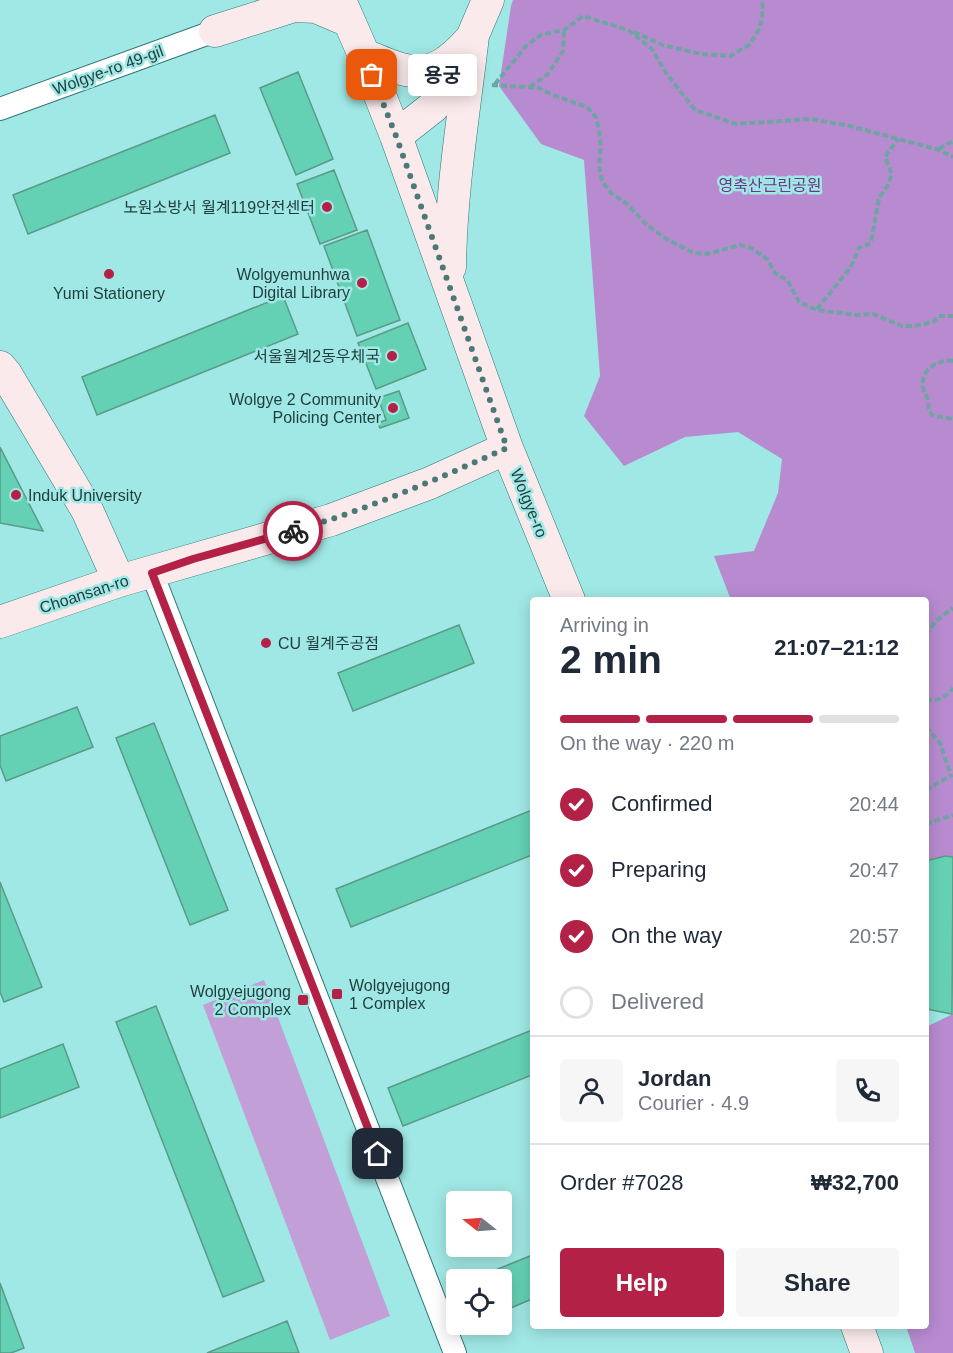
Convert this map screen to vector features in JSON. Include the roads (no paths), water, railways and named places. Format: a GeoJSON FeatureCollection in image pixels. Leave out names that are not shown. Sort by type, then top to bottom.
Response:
{"type":"FeatureCollection","features":[{"type":"Feature","properties":{"kind":"main road"},"geometry":{"type":"LineString","coordinates":[[215,31],[258,0]]}},
{"type":"Feature","properties":{"kind":"main road"},"geometry":{"type":"LineString","coordinates":[[396,136],[433,107],[454,80],[488,0]]}},
{"type":"Feature","properties":{"kind":"main road"},"geometry":{"type":"LineString","coordinates":[[215,31],[294,6],[345,10]]}},
{"type":"Feature","properties":{"kind":"main road","name":"Wolgye-ro"},"geometry":{"type":"LineString","coordinates":[[345,10],[396,136],[507,448],[568,597]]}},
{"type":"Feature","properties":{"kind":"main road"},"geometry":{"type":"LineString","coordinates":[[364,55],[394,68],[424,71],[444,65],[473,36]]}},
{"type":"Feature","properties":{"kind":"main road"},"geometry":{"type":"LineString","coordinates":[[450,287],[450,230],[473,36]]}},
{"type":"Feature","properties":{"kind":"main road"},"geometry":{"type":"LineString","coordinates":[[0,367],[87,510],[119,581]]}},
{"type":"Feature","properties":{"kind":"main road","name":"Choansan-ro"},"geometry":{"type":"LineString","coordinates":[[0,622],[119,581],[331,520],[430,483],[507,448]]}},
{"type":"Feature","properties":{"kind":"main road"},"geometry":{"type":"LineString","coordinates":[[858,1329],[867,1353]]}},
{"type":"Feature","properties":{"kind":"street","name":"Wolgye-ro 49-gil"},"geometry":{"type":"LineString","coordinates":[[0,109],[215,31]]}},
{"type":"Feature","properties":{"kind":"street"},"geometry":{"type":"LineString","coordinates":[[152,573],[455,1353]]}},
{"type":"Feature","properties":{"kind":"place","name":"용궁"},"geometry":{"type":"Point","coordinates":[372,75]}},
{"type":"Feature","properties":{"kind":"place","name":"노원소방서 월계119안전센터"},"geometry":{"type":"Point","coordinates":[327,207]}},
{"type":"Feature","properties":{"kind":"place","name":"Yumi Stationery"},"geometry":{"type":"Point","coordinates":[109,274]}},
{"type":"Feature","properties":{"kind":"place","name":"Wolgyemunhwa Digital Library"},"geometry":{"type":"Point","coordinates":[362,283]}},
{"type":"Feature","properties":{"kind":"place","name":"서울월계2동우체국"},"geometry":{"type":"Point","coordinates":[392,356]}},
{"type":"Feature","properties":{"kind":"place","name":"Wolgye 2 Community Policing Center"},"geometry":{"type":"Point","coordinates":[393,408]}},
{"type":"Feature","properties":{"kind":"place","name":"Induk University"},"geometry":{"type":"Point","coordinates":[16,495]}},
{"type":"Feature","properties":{"kind":"place","name":"CU 월계주공점"},"geometry":{"type":"Point","coordinates":[266,643]}},
{"type":"Feature","properties":{"kind":"place","name":"Wolgyejugong 1 Complex"},"geometry":{"type":"Point","coordinates":[337,994]}},
{"type":"Feature","properties":{"kind":"place","name":"Wolgyejugong 2 Complex"},"geometry":{"type":"Point","coordinates":[303,1000]}},
{"type":"Feature","properties":{"kind":"park label","name":"영축산근린공원"},"geometry":{"type":"Point","coordinates":[770,185]}}]}
